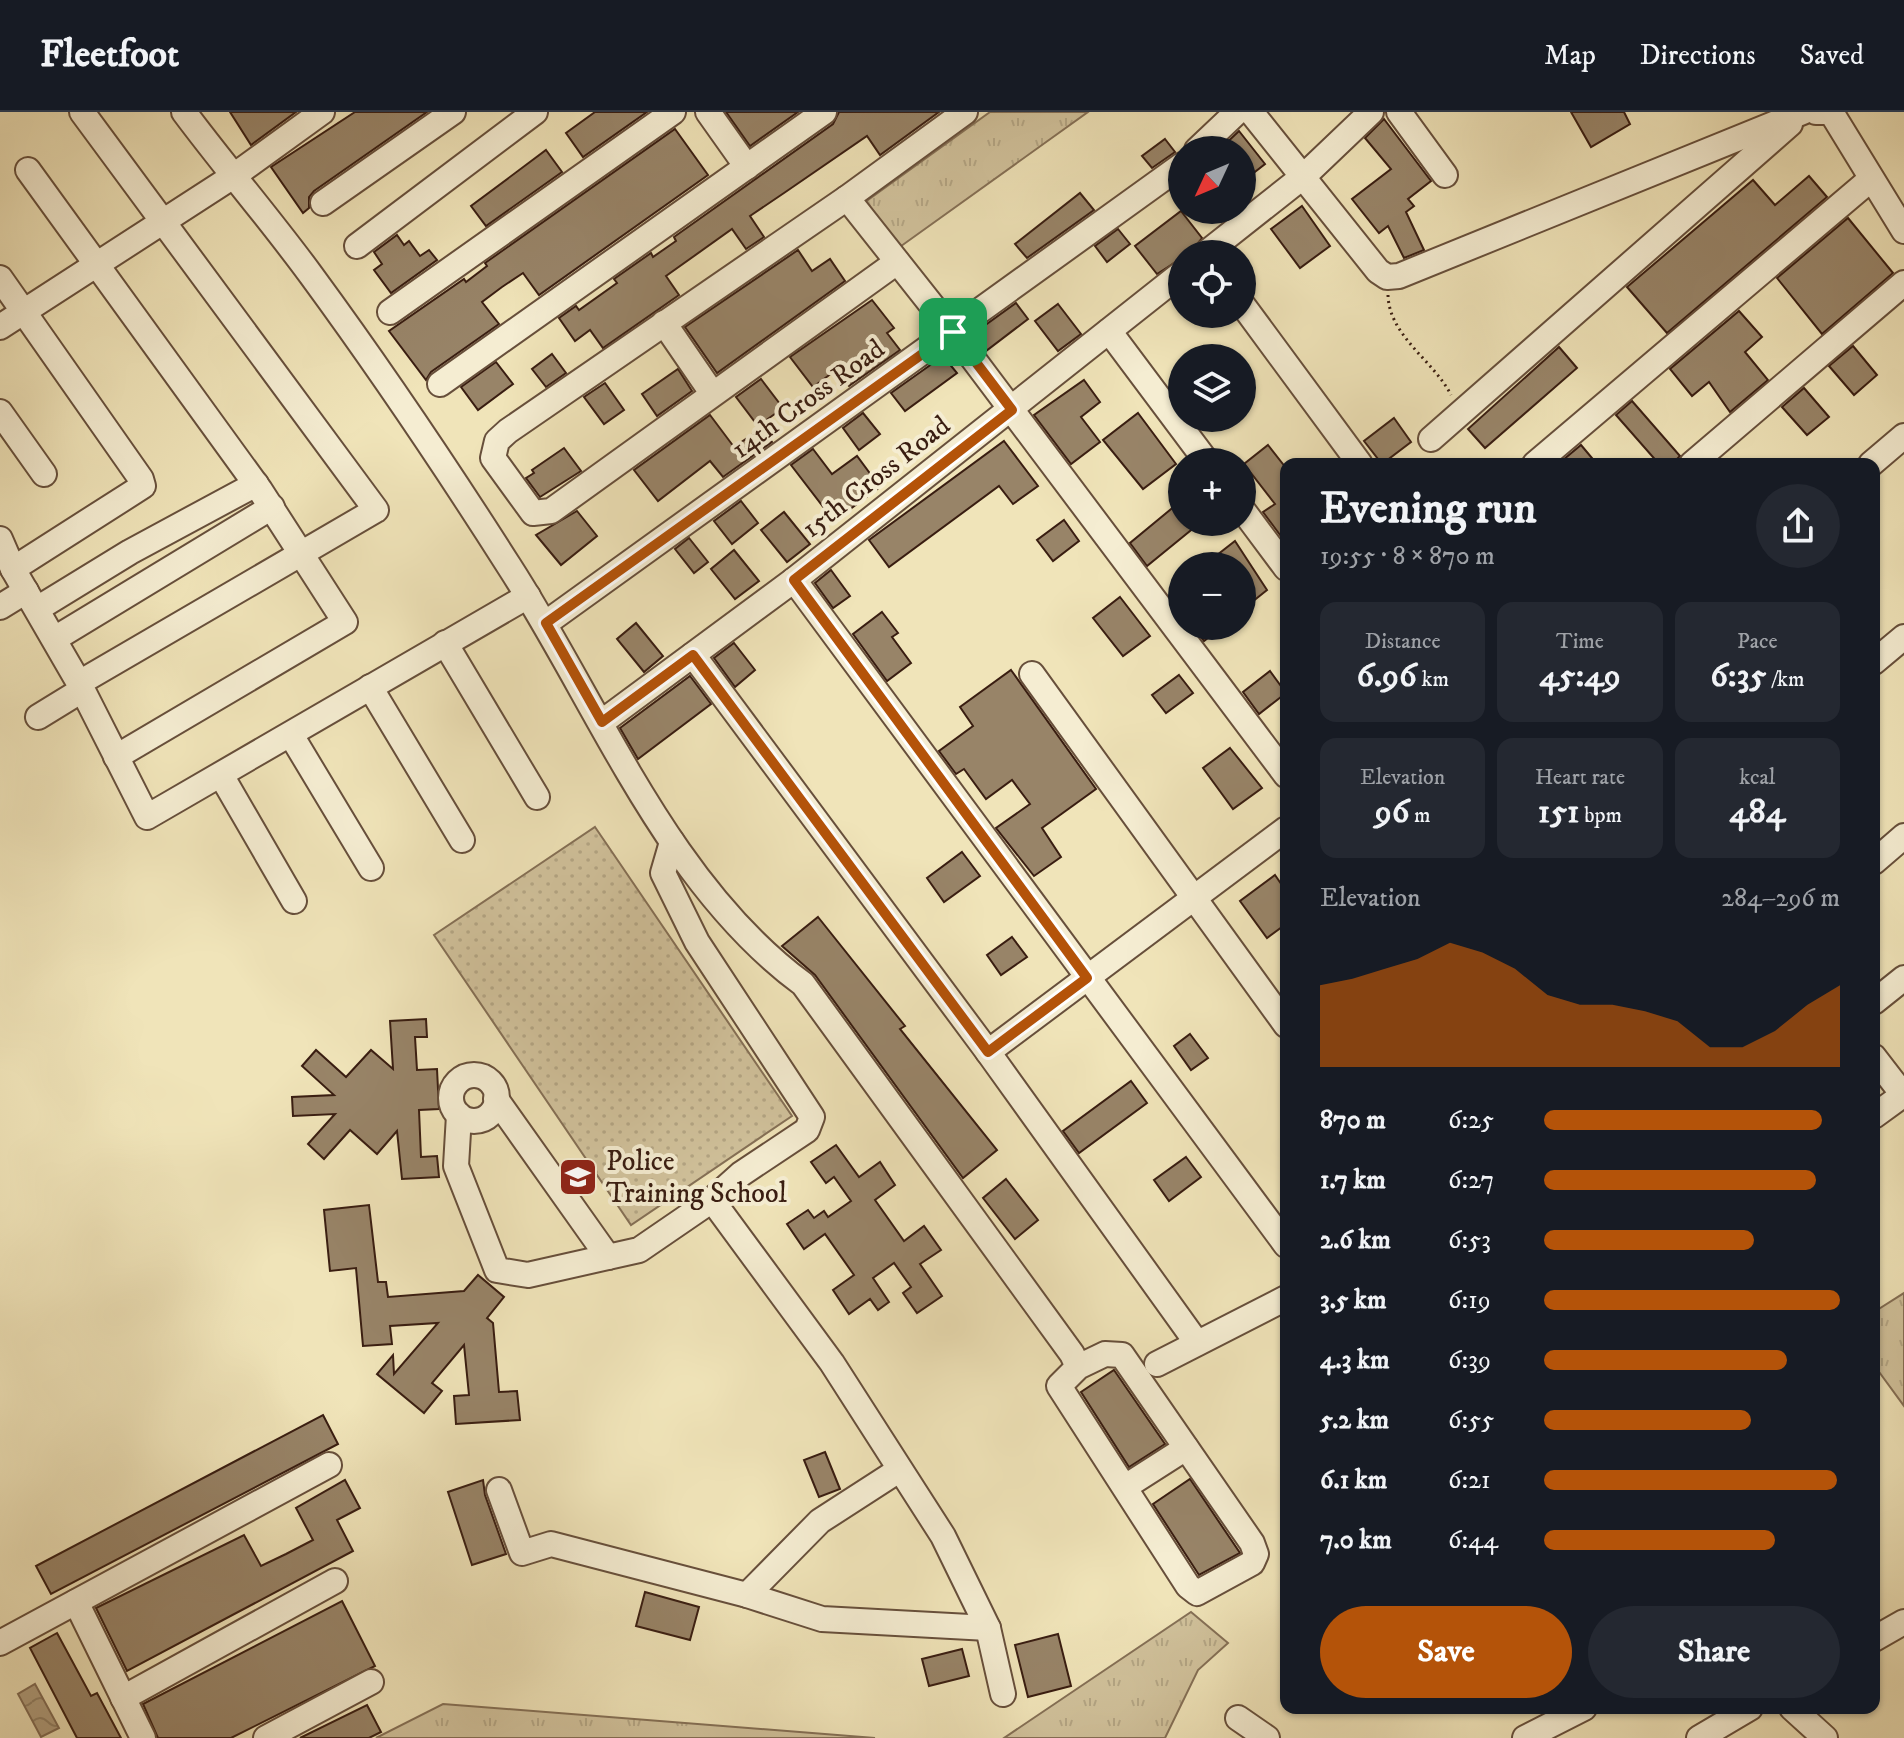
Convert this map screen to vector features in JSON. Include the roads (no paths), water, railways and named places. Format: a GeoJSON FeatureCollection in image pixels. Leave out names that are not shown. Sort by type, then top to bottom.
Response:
{"type":"FeatureCollection","features":[{"type":"Feature","properties":{"kind":"street"},"geometry":{"type":"LineString","coordinates":[[38,717],[80,687],[376,510],[165,220],[82,112]]}},
{"type":"Feature","properties":{"kind":"street"},"geometry":{"type":"LineString","coordinates":[[184,112],[313,277],[528,596],[672,842],[762,954],[803,984],[1078,1367]]}},
{"type":"Feature","properties":{"kind":"street"},"geometry":{"type":"LineString","coordinates":[[0,327],[235,175],[322,112]]}},
{"type":"Feature","properties":{"kind":"street"},"geometry":{"type":"LineString","coordinates":[[323,203],[453,112]]}},
{"type":"Feature","properties":{"kind":"street"},"geometry":{"type":"LineString","coordinates":[[357,246],[535,112]]}},
{"type":"Feature","properties":{"kind":"street"},"geometry":{"type":"LineString","coordinates":[[390,312],[673,112]]}},
{"type":"Feature","properties":{"kind":"street"},"geometry":{"type":"LineString","coordinates":[[708,112],[747,167]]}},
{"type":"Feature","properties":{"kind":"street"},"geometry":{"type":"LineString","coordinates":[[440,384],[824,112]]}},
{"type":"Feature","properties":{"kind":"street"},"geometry":{"type":"LineString","coordinates":[[897,262],[551,511],[533,513],[493,458],[497,441],[508,431],[847,198],[965,112]]}},
{"type":"Feature","properties":{"kind":"street"},"geometry":{"type":"LineString","coordinates":[[1212,136],[1237,112]]}},
{"type":"Feature","properties":{"kind":"street"},"geometry":{"type":"LineString","coordinates":[[1251,112],[1305,175],[1378,271],[1387,277],[1399,276],[1803,112]]}},
{"type":"Feature","properties":{"kind":"street"},"geometry":{"type":"LineString","coordinates":[[1224,240],[1305,175],[1371,112]]}},
{"type":"Feature","properties":{"kind":"street"},"geometry":{"type":"LineString","coordinates":[[1399,112],[1445,175]]}},
{"type":"Feature","properties":{"kind":"street"},"geometry":{"type":"LineString","coordinates":[[1431,439],[1803,112]]}},
{"type":"Feature","properties":{"kind":"street"},"geometry":{"type":"LineString","coordinates":[[1816,112],[1831,112],[1904,231]]}},
{"type":"Feature","properties":{"kind":"street"},"geometry":{"type":"LineString","coordinates":[[28,170],[256,484],[345,622],[116,757]]}},
{"type":"Feature","properties":{"kind":"street","name":"14th Cross Road"},"geometry":{"type":"LineString","coordinates":[[546,623],[1168,175]]}},
{"type":"Feature","properties":{"kind":"street"},"geometry":{"type":"LineString","coordinates":[[1542,458],[1871,179]]}},
{"type":"Feature","properties":{"kind":"street"},"geometry":{"type":"LineString","coordinates":[[847,198],[953,332],[1280,767]]}},
{"type":"Feature","properties":{"kind":"street"},"geometry":{"type":"LineString","coordinates":[[0,278],[89,401],[143,486],[13,569]]}},
{"type":"Feature","properties":{"kind":"street"},"geometry":{"type":"LineString","coordinates":[[1699,458],[1904,283]]}},
{"type":"Feature","properties":{"kind":"street","name":"15th Cross Road"},"geometry":{"type":"LineString","coordinates":[[602,722],[794,580],[1168,284]]}},
{"type":"Feature","properties":{"kind":"street"},"geometry":{"type":"LineString","coordinates":[[664,323],[712,393]]}},
{"type":"Feature","properties":{"kind":"street"},"geometry":{"type":"LineString","coordinates":[[1256,323],[1356,458]]}},
{"type":"Feature","properties":{"kind":"street"},"geometry":{"type":"LineString","coordinates":[[1109,331],[1197,448]]}},
{"type":"Feature","properties":{"kind":"street"},"geometry":{"type":"LineString","coordinates":[[0,412],[44,474]]}},
{"type":"Feature","properties":{"kind":"street"},"geometry":{"type":"LineString","coordinates":[[1878,458],[1904,436]]}},
{"type":"Feature","properties":{"kind":"street"},"geometry":{"type":"LineString","coordinates":[[0,607],[32,600],[130,552],[256,484]]}},
{"type":"Feature","properties":{"kind":"street"},"geometry":{"type":"LineString","coordinates":[[56,638],[272,507]]}},
{"type":"Feature","properties":{"kind":"street"},"geometry":{"type":"LineString","coordinates":[[1256,528],[1280,560]]}},
{"type":"Feature","properties":{"kind":"street"},"geometry":{"type":"LineString","coordinates":[[0,539],[13,569],[56,638],[147,817],[528,596]]}},
{"type":"Feature","properties":{"kind":"street"},"geometry":{"type":"LineString","coordinates":[[794,580],[1280,1237]]}},
{"type":"Feature","properties":{"kind":"street"},"geometry":{"type":"LineString","coordinates":[[1880,657],[1904,637]]}},
{"type":"Feature","properties":{"kind":"street"},"geometry":{"type":"LineString","coordinates":[[445,643],[537,797]]}},
{"type":"Feature","properties":{"kind":"street"},"geometry":{"type":"LineString","coordinates":[[693,655],[988,1052],[1197,1343]]}},
{"type":"Feature","properties":{"kind":"street"},"geometry":{"type":"LineString","coordinates":[[1032,674],[1280,1017]]}},
{"type":"Feature","properties":{"kind":"street"},"geometry":{"type":"LineString","coordinates":[[370,687],[462,840]]}},
{"type":"Feature","properties":{"kind":"street"},"geometry":{"type":"LineString","coordinates":[[291,735],[371,868]]}},
{"type":"Feature","properties":{"kind":"street"},"geometry":{"type":"LineString","coordinates":[[221,775],[294,901]]}},
{"type":"Feature","properties":{"kind":"street"},"geometry":{"type":"LineString","coordinates":[[988,1052],[1280,834]]}},
{"type":"Feature","properties":{"kind":"street"},"geometry":{"type":"LineString","coordinates":[[1880,857],[1904,836]]}},
{"type":"Feature","properties":{"kind":"street"},"geometry":{"type":"LineString","coordinates":[[608,1257],[496,1099],[487,1079],[472,1075],[465,1077],[451,1094],[459,1115],[456,1166],[497,1270],[528,1275],[608,1257],[639,1250],[712,1200],[748,1188],[816,1142],[826,1129],[827,1114],[710,933],[663,873],[672,842]]}},
{"type":"Feature","properties":{"kind":"street"},"geometry":{"type":"LineString","coordinates":[[1880,997],[1904,978]]}},
{"type":"Feature","properties":{"kind":"street"},"geometry":{"type":"LineString","coordinates":[[1880,1065],[1904,1095],[1880,1112]]}},
{"type":"Feature","properties":{"kind":"street"},"geometry":{"type":"LineString","coordinates":[[459,1115],[479,1120],[491,1112],[496,1099]]}},
{"type":"Feature","properties":{"kind":"street"},"geometry":{"type":"LineString","coordinates":[[712,1200],[832,1363],[943,1536],[988,1628],[1003,1694]]}},
{"type":"Feature","properties":{"kind":"street"},"geometry":{"type":"LineString","coordinates":[[1157,1364],[1280,1301]]}},
{"type":"Feature","properties":{"kind":"street"},"geometry":{"type":"LineString","coordinates":[[1105,1354],[1122,1355],[1186,1448],[1252,1543],[1256,1554],[1252,1563],[1197,1593],[1188,1586],[1059,1386],[1078,1367],[1105,1354]]}},
{"type":"Feature","properties":{"kind":"street"},"geometry":{"type":"LineString","coordinates":[[1125,1487],[1186,1448]]}},
{"type":"Feature","properties":{"kind":"street"},"geometry":{"type":"LineString","coordinates":[[0,1643],[329,1465]]}},
{"type":"Feature","properties":{"kind":"street"},"geometry":{"type":"LineString","coordinates":[[747,1595],[820,1521],[899,1470]]}},
{"type":"Feature","properties":{"kind":"street"},"geometry":{"type":"LineString","coordinates":[[499,1490],[522,1553],[551,1544],[747,1595],[822,1619],[988,1628]]}},
{"type":"Feature","properties":{"kind":"street"},"geometry":{"type":"LineString","coordinates":[[123,1698],[335,1581]]}},
{"type":"Feature","properties":{"kind":"street"},"geometry":{"type":"LineString","coordinates":[[76,1602],[143,1738]]}},
{"type":"Feature","properties":{"kind":"street"},"geometry":{"type":"LineString","coordinates":[[1880,1636],[1904,1622]]}},
{"type":"Feature","properties":{"kind":"street"},"geometry":{"type":"LineString","coordinates":[[266,1738],[371,1682]]}},
{"type":"Feature","properties":{"kind":"street"},"geometry":{"type":"LineString","coordinates":[[1525,1738],[1572,1714]]}},
{"type":"Feature","properties":{"kind":"street"},"geometry":{"type":"LineString","coordinates":[[1699,1738],[1740,1714]]}},
{"type":"Feature","properties":{"kind":"street"},"geometry":{"type":"LineString","coordinates":[[1799,1714],[1825,1738]]}},
{"type":"Feature","properties":{"kind":"street"},"geometry":{"type":"LineString","coordinates":[[1238,1718],[1267,1738]]}},
{"type":"Feature","properties":{"kind":"water"},"geometry":{"type":"Polygon","coordinates":[[[35,1684],[59,1728],[41,1737],[18,1694],[35,1684]]]}},
{"type":"Feature","properties":{"kind":"place","name":"Police Training School"},"geometry":{"type":"Point","coordinates":[578,1177]}}]}
